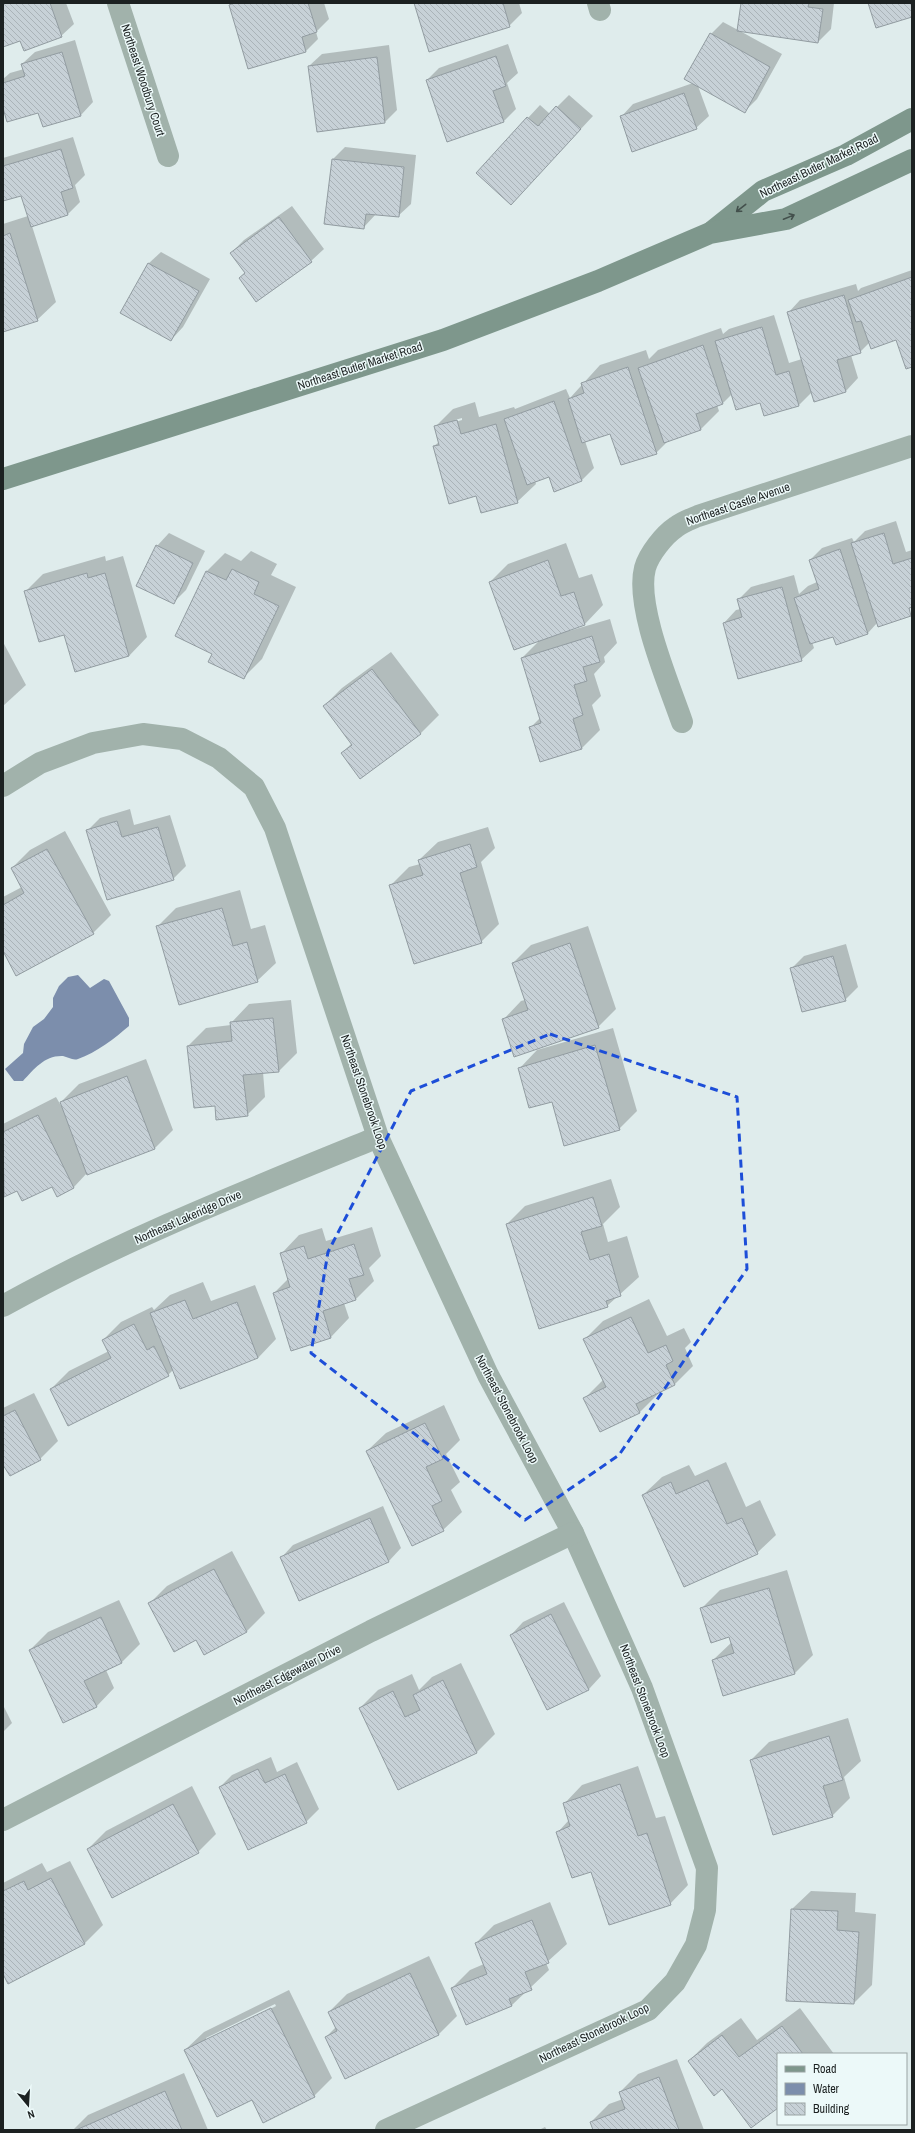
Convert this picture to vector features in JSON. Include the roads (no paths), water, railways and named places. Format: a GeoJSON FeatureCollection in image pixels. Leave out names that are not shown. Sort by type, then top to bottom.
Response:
{"type":"FeatureCollection","features":[{"type":"Feature","properties":{"kind":"main road","name":"Northeast Butler Market Road"},"geometry":{"type":"LineString","coordinates":[[710,233],[763,191],[846,155],[912,119]]}},
{"type":"Feature","properties":{"kind":"main road","name":"Northeast Butler Market Road"},"geometry":{"type":"LineString","coordinates":[[3,479],[443,340],[598,281],[710,233],[786,219],[912,160]]}},
{"type":"Feature","properties":{"kind":"street","name":"Northeast Woodbury Court"},"geometry":{"type":"LineString","coordinates":[[118,3],[168,156]]}},
{"type":"Feature","properties":{"kind":"street","name":"Northeast Castle Avenue"},"geometry":{"type":"LineString","coordinates":[[682,722],[647,616],[643,592],[645,568],[656,547],[675,527],[698,516],[912,446]]}},
{"type":"Feature","properties":{"kind":"street","name":"Northeast Stonebrook Loop"},"geometry":{"type":"LineString","coordinates":[[3,786],[40,763],[93,743],[143,734],[182,739],[220,758],[254,787],[275,828],[378,1137],[488,1374],[573,1533],[642,1688],[707,1868],[705,1910],[696,1945],[676,1982],[648,2010],[386,2130]]}},
{"type":"Feature","properties":{"kind":"street","name":"Northeast Lakeridge Drive"},"geometry":{"type":"LineString","coordinates":[[3,1306],[44,1283],[173,1221],[378,1137]]}},
{"type":"Feature","properties":{"kind":"street","name":"Northeast Edgewater Drive"},"geometry":{"type":"LineString","coordinates":[[3,1820],[371,1631],[573,1533]]}},
{"type":"Feature","properties":{"kind":"water"},"geometry":{"type":"Polygon","coordinates":[[[78,975],[90,988],[104,979],[109,981],[129,1018],[129,1026],[105,1045],[92,1053],[76,1059],[57,1056],[45,1060],[23,1081],[14,1081],[5,1069],[23,1053],[24,1044],[33,1027],[44,1019],[53,1007],[53,998],[59,986],[68,977],[78,975]]]}}]}
